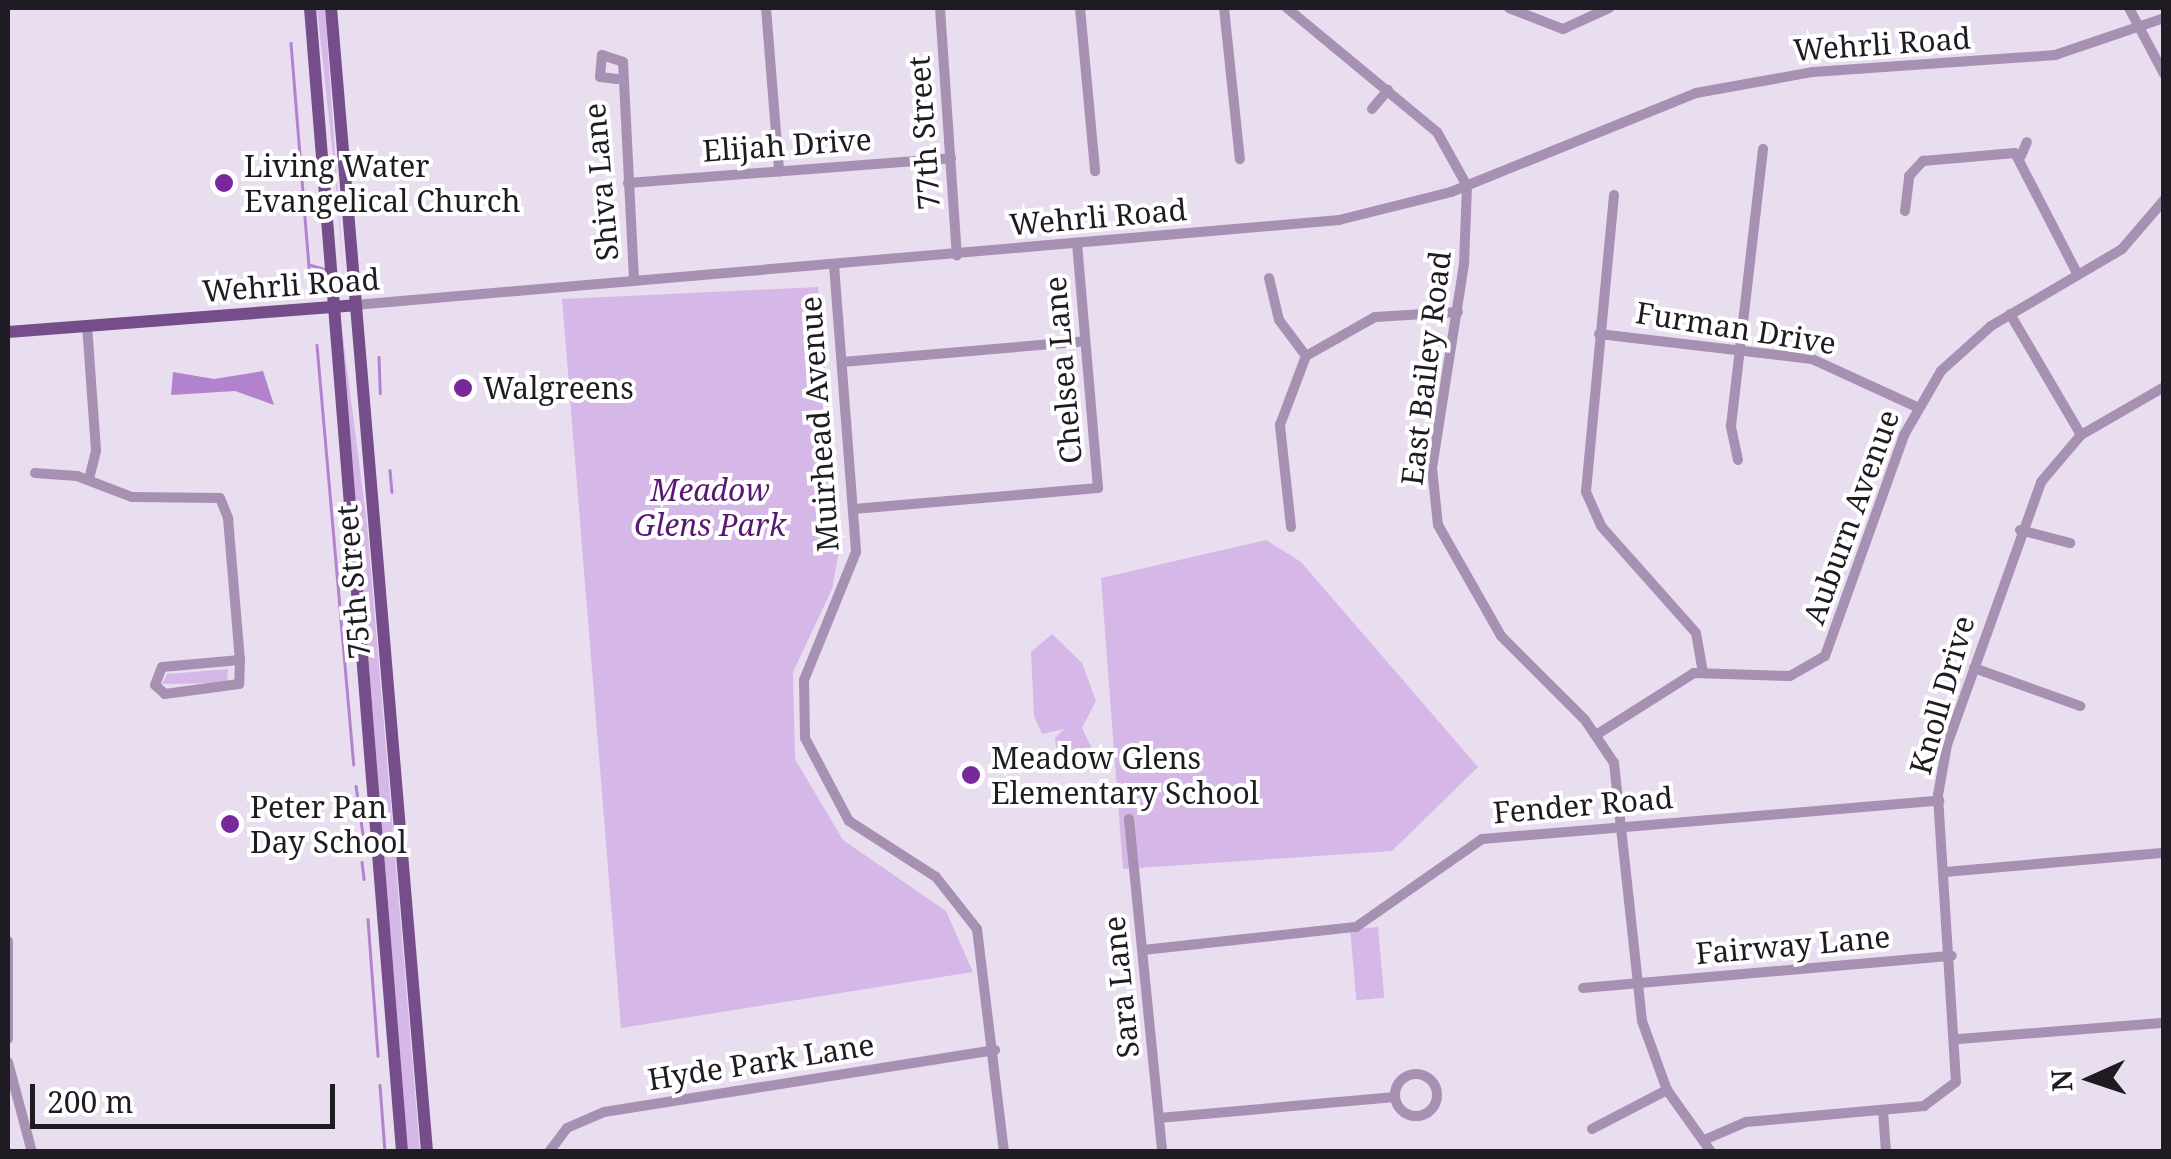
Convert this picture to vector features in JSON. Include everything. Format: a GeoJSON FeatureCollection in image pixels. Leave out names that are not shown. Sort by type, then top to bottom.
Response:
{"type":"FeatureCollection","features":[{"type":"Feature","properties":{"kind":"main road","name":"75th Street"},"geometry":{"type":"LineString","coordinates":[[310,8],[402,1152]]}},
{"type":"Feature","properties":{"kind":"main road","name":"75th Street"},"geometry":{"type":"LineString","coordinates":[[332,8],[426,1152]]}},
{"type":"Feature","properties":{"kind":"main road","name":"Wehrli Road"},"geometry":{"type":"LineString","coordinates":[[8,332],[355,305]]}},
{"type":"Feature","properties":{"kind":"street"},"geometry":{"type":"LineString","coordinates":[[766,8],[779,170]]}},
{"type":"Feature","properties":{"kind":"street","name":"77th Street"},"geometry":{"type":"LineString","coordinates":[[940,8],[958,255]]}},
{"type":"Feature","properties":{"kind":"street"},"geometry":{"type":"LineString","coordinates":[[1080,8],[1095,171]]}},
{"type":"Feature","properties":{"kind":"street"},"geometry":{"type":"LineString","coordinates":[[1224,8],[1240,160]]}},
{"type":"Feature","properties":{"kind":"street"},"geometry":{"type":"LineString","coordinates":[[1288,8],[1437,132],[1467,186]]}},
{"type":"Feature","properties":{"kind":"street"},"geometry":{"type":"LineString","coordinates":[[1509,8],[1563,30],[1608,8]]}},
{"type":"Feature","properties":{"kind":"street"},"geometry":{"type":"LineString","coordinates":[[2129,8],[2164,74]]}},
{"type":"Feature","properties":{"kind":"street","name":"Wehrli Road"},"geometry":{"type":"LineString","coordinates":[[355,305],[1339,220],[1467,186],[1696,93],[1813,72],[2055,55],[2164,18]]}},
{"type":"Feature","properties":{"kind":"street","name":"Shiva Lane"},"geometry":{"type":"LineString","coordinates":[[617,79],[634,281]]}},
{"type":"Feature","properties":{"kind":"street"},"geometry":{"type":"LineString","coordinates":[[1372,109],[1388,90]]}},
{"type":"Feature","properties":{"kind":"street"},"geometry":{"type":"LineString","coordinates":[[2027,142],[2021,156],[2078,275]]}},
{"type":"Feature","properties":{"kind":"street"},"geometry":{"type":"LineString","coordinates":[[1738,460],[1731,426],[1763,149]]}},
{"type":"Feature","properties":{"kind":"street"},"geometry":{"type":"LineString","coordinates":[[1905,210],[1909,176],[1924,160],[2021,156]]}},
{"type":"Feature","properties":{"kind":"street","name":"Elijah Drive"},"geometry":{"type":"LineString","coordinates":[[628,183],[950,158]]}},
{"type":"Feature","properties":{"kind":"street","name":"East Bailey Road"},"geometry":{"type":"LineString","coordinates":[[1467,186],[1458,312],[1432,468],[1445,546],[1501,636],[1596,735],[1614,764],[1624,827],[1637,984],[1667,1090],[1711,1152]]}},
{"type":"Feature","properties":{"kind":"street"},"geometry":{"type":"LineString","coordinates":[[1614,195],[1599,334],[1588,500],[1696,633],[1702,672]]}},
{"type":"Feature","properties":{"kind":"street","name":"Auburn Avenue"},"geometry":{"type":"LineString","coordinates":[[1596,735],[1663,686],[1702,672],[1790,676],[1825,656],[1917,407],[1959,352],[2010,314],[2131,242],[2164,200]]}},
{"type":"Feature","properties":{"kind":"street","name":"Chelsea Lane"},"geometry":{"type":"LineString","coordinates":[[854,508],[1098,488],[1077,244]]}},
{"type":"Feature","properties":{"kind":"street","name":"Muirhead Avenue"},"geometry":{"type":"LineString","coordinates":[[834,265],[854,508],[850,575],[804,680],[805,738],[849,822],[936,876],[970,915],[986,960],[1004,1152]]}},
{"type":"Feature","properties":{"kind":"street"},"geometry":{"type":"LineString","coordinates":[[1270,278],[1279,320],[1306,356]]}},
{"type":"Feature","properties":{"kind":"street"},"geometry":{"type":"LineString","coordinates":[[1291,527],[1280,424],[1306,356],[1375,317],[1458,312]]}},
{"type":"Feature","properties":{"kind":"street"},"geometry":{"type":"LineString","coordinates":[[2010,314],[2081,435]]}},
{"type":"Feature","properties":{"kind":"street"},"geometry":{"type":"LineString","coordinates":[[87,326],[96,450],[89,480]]}},
{"type":"Feature","properties":{"kind":"street","name":"Furman Drive"},"geometry":{"type":"LineString","coordinates":[[1599,334],[1740,350],[1835,366],[1917,407]]}},
{"type":"Feature","properties":{"kind":"street"},"geometry":{"type":"LineString","coordinates":[[842,362],[1085,341]]}},
{"type":"Feature","properties":{"kind":"street","name":"Knoll Drive"},"geometry":{"type":"LineString","coordinates":[[1882,1110],[1948,1093],[1960,1070],[1939,801],[1940,770],[2020,530],[2041,482],[2081,435],[2164,388]]}},
{"type":"Feature","properties":{"kind":"street"},"geometry":{"type":"LineString","coordinates":[[35,474],[89,480],[132,497],[220,498],[240,660],[233,689],[165,694],[155,686],[162,667],[240,660]]}},
{"type":"Feature","properties":{"kind":"street"},"geometry":{"type":"LineString","coordinates":[[2020,530],[2070,543]]}},
{"type":"Feature","properties":{"kind":"street"},"geometry":{"type":"LineString","coordinates":[[1974,668],[2080,706]]}},
{"type":"Feature","properties":{"kind":"street","name":"Fender Road"},"geometry":{"type":"LineString","coordinates":[[1143,950],[1348,929],[1389,912],[1473,841],[1939,801]]}},
{"type":"Feature","properties":{"kind":"street","name":"Sara Lane"},"geometry":{"type":"LineString","coordinates":[[1129,819],[1162,1152]]}},
{"type":"Feature","properties":{"kind":"street"},"geometry":{"type":"LineString","coordinates":[[1946,872],[2164,853]]}},
{"type":"Feature","properties":{"kind":"street"},"geometry":{"type":"LineString","coordinates":[[8,941],[8,1039]]}},
{"type":"Feature","properties":{"kind":"street","name":"Fairway Lane"},"geometry":{"type":"LineString","coordinates":[[1582,988],[1952,956]]}},
{"type":"Feature","properties":{"kind":"street"},"geometry":{"type":"LineString","coordinates":[[1960,1039],[2164,1023]]}},
{"type":"Feature","properties":{"kind":"street","name":"Hyde Park Lane"},"geometry":{"type":"LineString","coordinates":[[549,1152],[567,1128],[604,1112],[995,1050]]}},
{"type":"Feature","properties":{"kind":"street"},"geometry":{"type":"LineString","coordinates":[[8,1062],[32,1152]]}},
{"type":"Feature","properties":{"kind":"street"},"geometry":{"type":"LineString","coordinates":[[1158,1118],[1396,1097],[1418,1074],[1437,1092],[1419,1116],[1396,1097]]}},
{"type":"Feature","properties":{"kind":"street"},"geometry":{"type":"LineString","coordinates":[[1592,1129],[1667,1090]]}},
{"type":"Feature","properties":{"kind":"street"},"geometry":{"type":"LineString","coordinates":[[1704,1140],[1746,1122],[1882,1110],[1886,1152]]}},
{"type":"Feature","properties":{"kind":"green space"},"geometry":{"type":"Polygon","coordinates":[[[317,8],[325,8],[344,282],[335,175],[317,8]]]}},
{"type":"Feature","properties":{"kind":"green space","name":"Meadow Glens Park"},"geometry":{"type":"Polygon","coordinates":[[[818,287],[840,545],[832,589],[793,672],[795,759],[843,840],[946,911],[973,972],[621,1028],[562,299],[818,287]]]}},
{"type":"Feature","properties":{"kind":"green space"},"geometry":{"type":"Polygon","coordinates":[[[342,330],[367,524],[420,1151],[408,1151],[342,330]]]}},
{"type":"Feature","properties":{"kind":"green space"},"geometry":{"type":"Polygon","coordinates":[[[1266,540],[1301,562],[1478,767],[1392,851],[1123,869],[1101,578],[1266,540]]]}},
{"type":"Feature","properties":{"kind":"green space"},"geometry":{"type":"Polygon","coordinates":[[[1052,634],[1082,663],[1096,701],[1082,728],[1096,757],[1082,772],[1058,764],[1055,738],[1064,729],[1042,734],[1034,716],[1031,652],[1052,634]]]}},
{"type":"Feature","properties":{"kind":"green space"},"geometry":{"type":"Polygon","coordinates":[[[228,669],[227,683],[162,684],[167,674],[228,669]]]}},
{"type":"Feature","properties":{"kind":"green space"},"geometry":{"type":"Polygon","coordinates":[[[1378,927],[1384,998],[1356,1000],[1350,929],[1378,927]]]}},
{"type":"Feature","properties":{"kind":"shaded area"},"geometry":{"type":"Polygon","coordinates":[[[263,371],[274,405],[235,391],[171,395],[173,372],[214,379],[263,371]]]}},
{"type":"Feature","properties":{"kind":"waterway"},"geometry":{"type":"LineString","coordinates":[[291,43],[309,268]]}},
{"type":"Feature","properties":{"kind":"waterway"},"geometry":{"type":"LineString","coordinates":[[311,265],[324,269]]}},
{"type":"Feature","properties":{"kind":"waterway"},"geometry":{"type":"LineString","coordinates":[[317,345],[354,764]]}},
{"type":"Feature","properties":{"kind":"waterway"},"geometry":{"type":"LineString","coordinates":[[379,357],[380,393]]}},
{"type":"Feature","properties":{"kind":"waterway"},"geometry":{"type":"LineString","coordinates":[[390,470],[392,492]]}},
{"type":"Feature","properties":{"kind":"waterway"},"geometry":{"type":"LineString","coordinates":[[356,786],[364,841]]}},
{"type":"Feature","properties":{"kind":"waterway"},"geometry":{"type":"LineString","coordinates":[[362,862],[364,879]]}},
{"type":"Feature","properties":{"kind":"waterway"},"geometry":{"type":"LineString","coordinates":[[368,919],[378,1056]]}},
{"type":"Feature","properties":{"kind":"waterway"},"geometry":{"type":"LineString","coordinates":[[380,1085],[385,1152]]}},
{"type":"Feature","properties":{"kind":"place","name":"Living Water Evangelical Church"},"geometry":{"type":"Point","coordinates":[224,183]}},
{"type":"Feature","properties":{"kind":"place","name":"Walgreens"},"geometry":{"type":"Point","coordinates":[463,388]}},
{"type":"Feature","properties":{"kind":"place","name":"Meadow Glens Elementary School"},"geometry":{"type":"Point","coordinates":[971,775]}},
{"type":"Feature","properties":{"kind":"place","name":"Peter Pan Day School"},"geometry":{"type":"Point","coordinates":[230,824]}}]}
